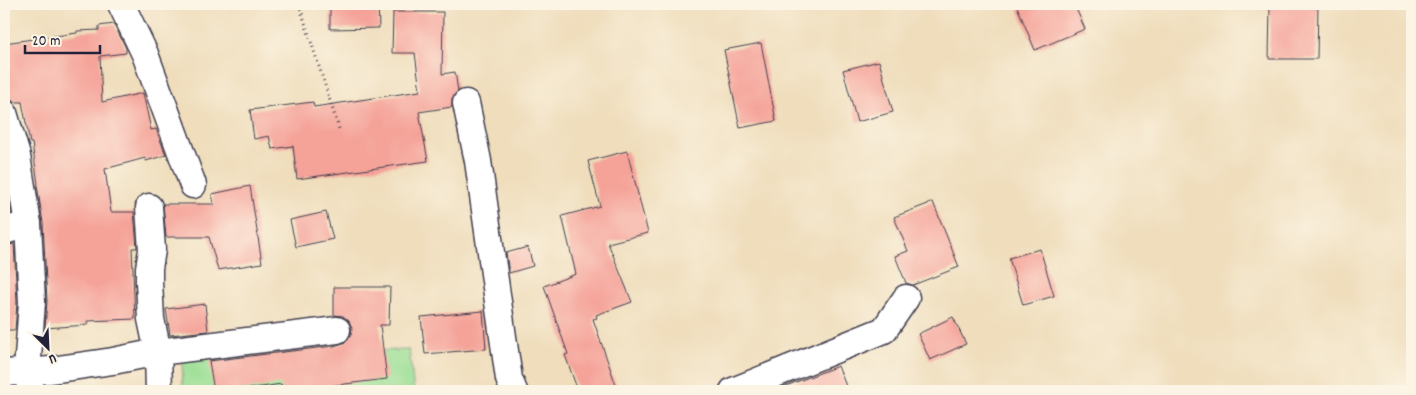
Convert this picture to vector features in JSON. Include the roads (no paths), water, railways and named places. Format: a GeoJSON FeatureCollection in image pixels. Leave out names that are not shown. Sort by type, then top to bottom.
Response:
{"type":"FeatureCollection","features":[{"type":"Feature","properties":{"kind":"street"},"geometry":{"type":"LineString","coordinates":[[121,4],[144,54],[193,185]]}},
{"type":"Feature","properties":{"kind":"street"},"geometry":{"type":"LineString","coordinates":[[466,103],[478,161],[509,378],[514,391]]}},
{"type":"Feature","properties":{"kind":"street"},"geometry":{"type":"LineString","coordinates":[[4,113],[17,156],[16,227],[32,302],[21,378],[60,369],[158,352],[336,330]]}},
{"type":"Feature","properties":{"kind":"street"},"geometry":{"type":"LineString","coordinates":[[149,206],[152,250],[149,268],[150,310],[158,352],[159,391]]}},
{"type":"Feature","properties":{"kind":"street"},"geometry":{"type":"LineString","coordinates":[[733,391],[884,330],[906,298]]}}]}
